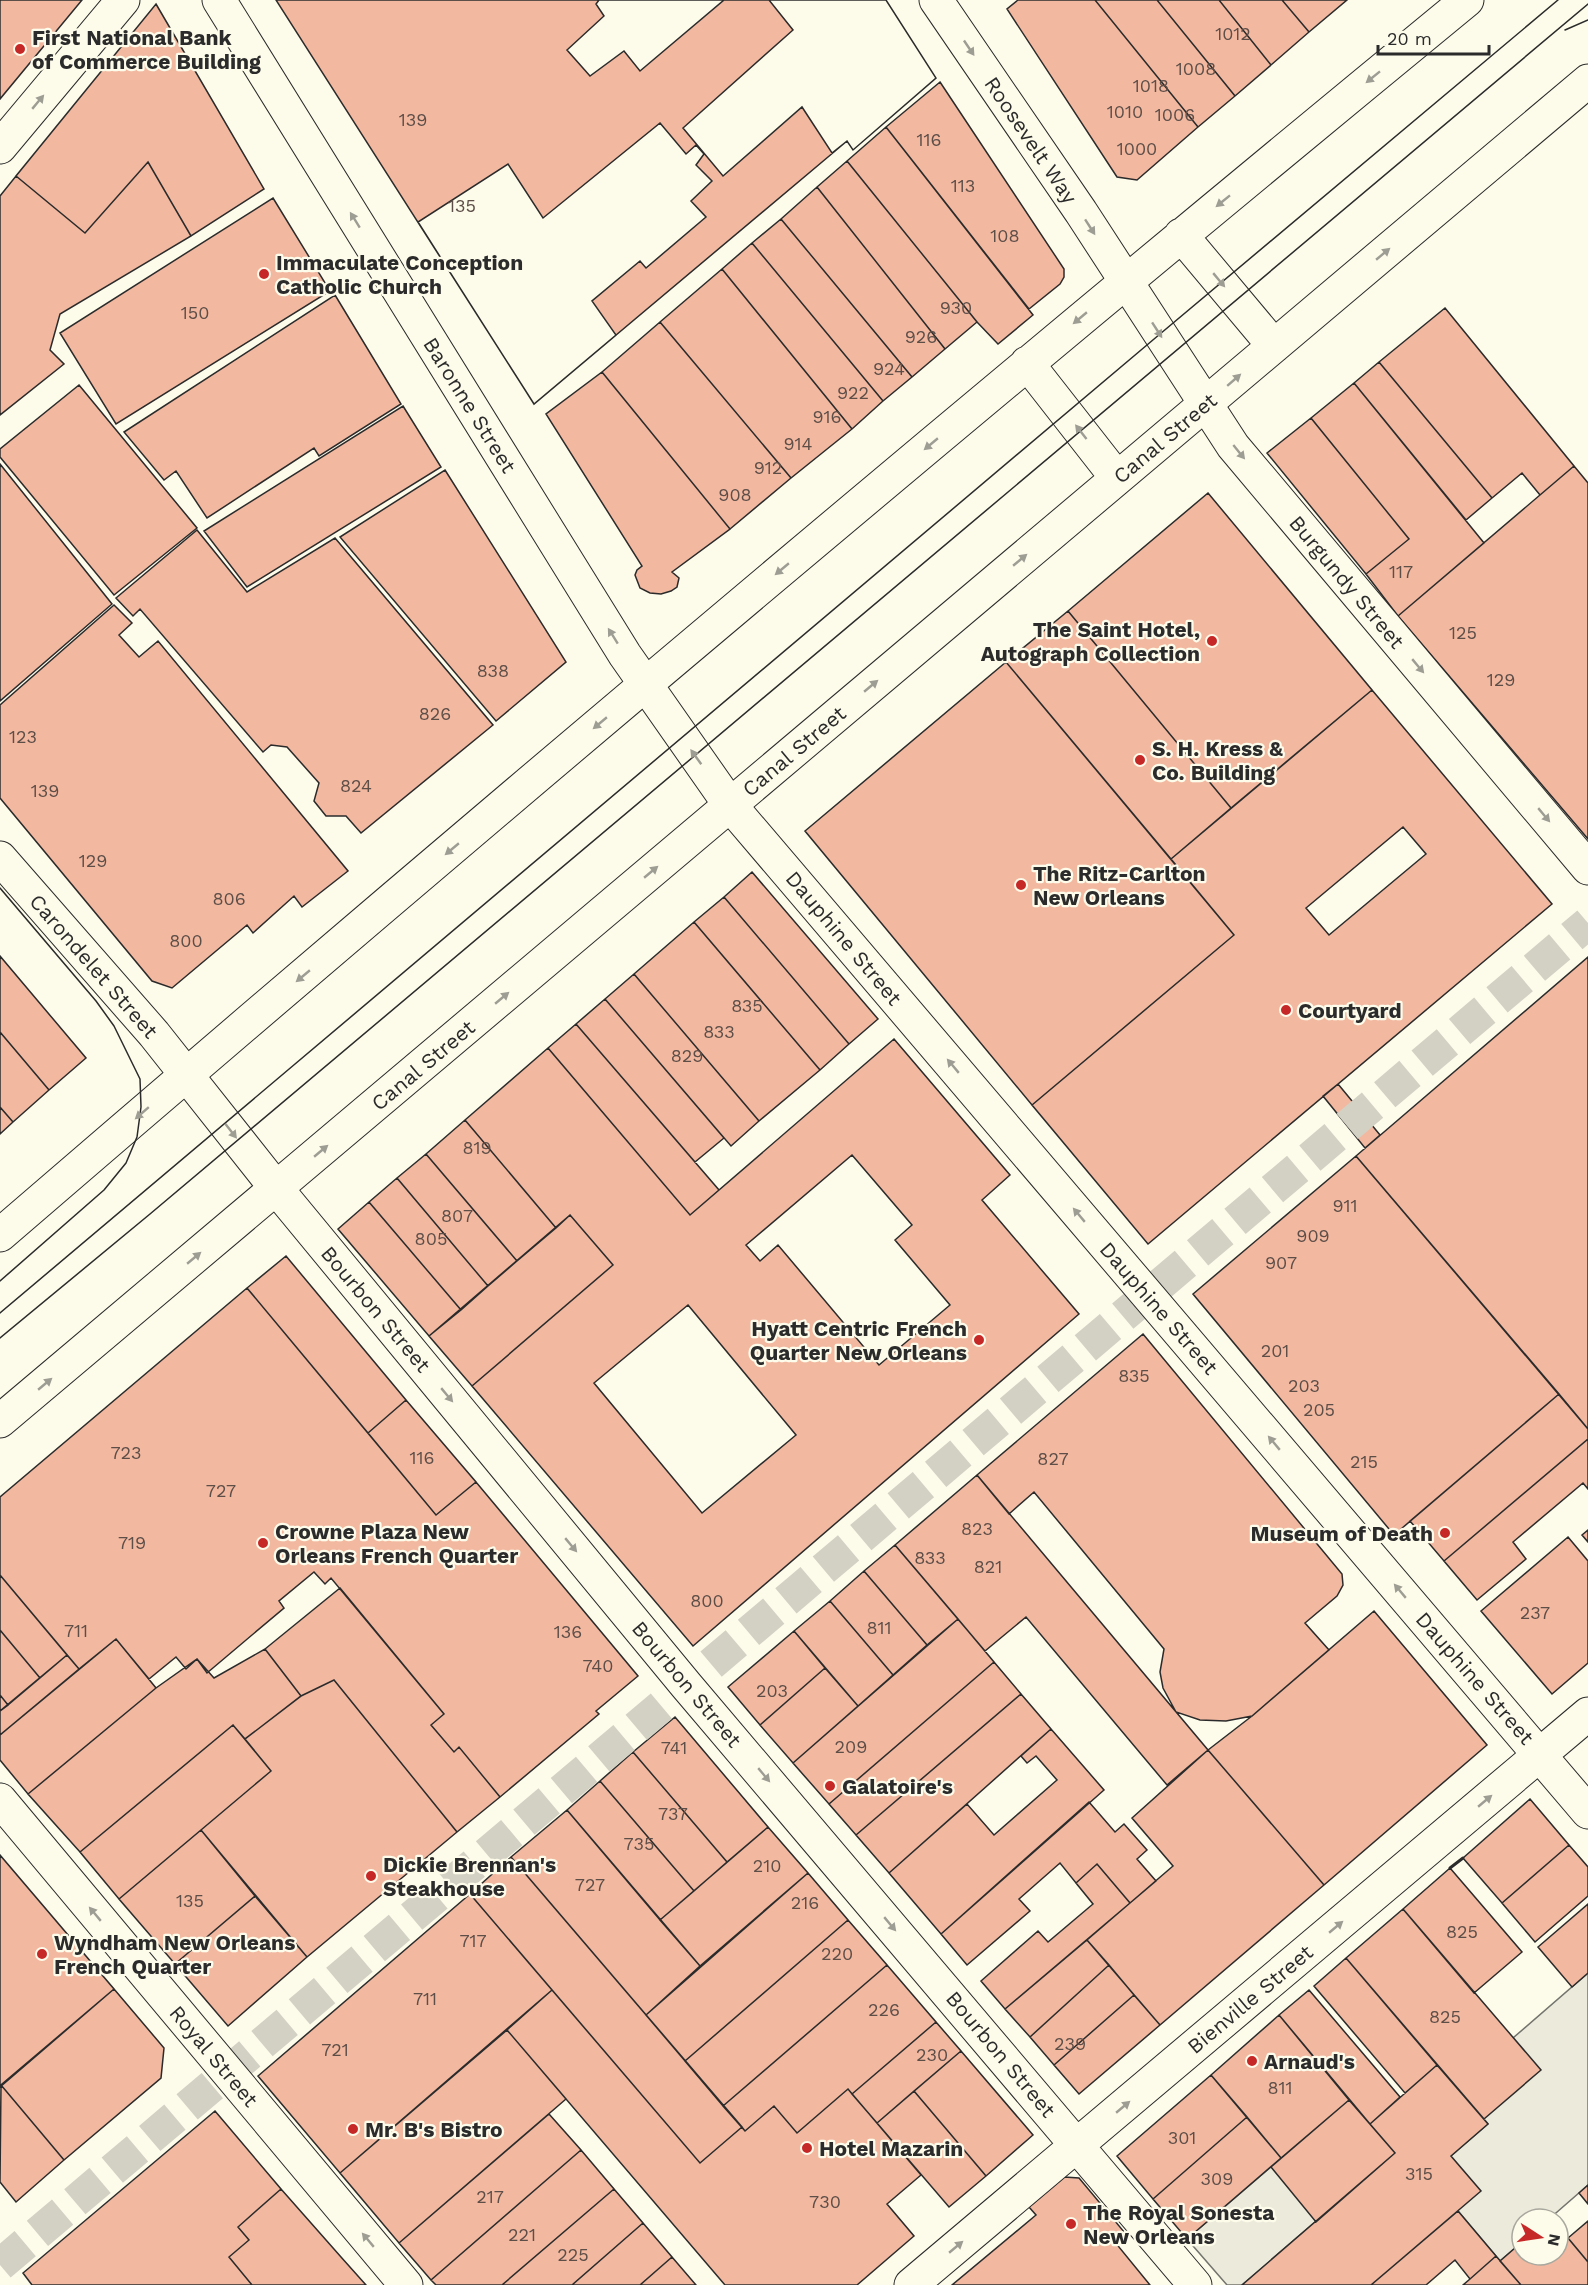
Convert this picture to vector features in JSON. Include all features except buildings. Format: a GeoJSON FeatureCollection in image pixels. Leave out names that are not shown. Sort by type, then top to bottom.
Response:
{"type":"FeatureCollection","features":[{"type":"Feature","properties":{"kind":"street"},"geometry":{"type":"LineString","coordinates":[[0,147],[123,0]]}},
{"type":"Feature","properties":{"kind":"street","name":"Baronne Street"},"geometry":{"type":"LineString","coordinates":[[219,0],[645,685],[730,805]]}},
{"type":"Feature","properties":{"kind":"street","name":"Roosevelt Way"},"geometry":{"type":"LineString","coordinates":[[936,0],[1125,281]]}},
{"type":"Feature","properties":{"kind":"street"},"geometry":{"type":"LineString","coordinates":[[0,1235],[1027,363],[1467,0]]}},
{"type":"Feature","properties":{"kind":"street","name":"Canal Street"},"geometry":{"type":"LineString","coordinates":[[0,1421],[1588,81]]}},
{"type":"Feature","properties":{"kind":"street"},"geometry":{"type":"LineString","coordinates":[[1182,235],[1274,346]]}},
{"type":"Feature","properties":{"kind":"street","name":"Burgundy Street"},"geometry":{"type":"LineString","coordinates":[[1125,281],[1233,446],[1588,868]]}},
{"type":"Feature","properties":{"kind":"street"},"geometry":{"type":"LineString","coordinates":[[1027,363],[1117,478]]}},
{"type":"Feature","properties":{"kind":"street","name":"Dauphine Street"},"geometry":{"type":"LineString","coordinates":[[730,805],[1588,1812]]}},
{"type":"Feature","properties":{"kind":"street","name":"Carondelet Street"},"geometry":{"type":"LineString","coordinates":[[0,858],[187,1075]]}},
{"type":"Feature","properties":{"kind":"street","name":"Bourbon Street"},"geometry":{"type":"LineString","coordinates":[[187,1075],[276,1188],[686,1685],[1195,2285]]}},
{"type":"Feature","properties":{"kind":"street","name":"Bienville Street"},"geometry":{"type":"LineString","coordinates":[[912,2285],[1588,1714]]}},
{"type":"Feature","properties":{"kind":"street","name":"Royal Street"},"geometry":{"type":"LineString","coordinates":[[0,1800],[406,2285]]}},
{"type":"Feature","properties":{"kind":"shaded area"},"geometry":{"type":"Polygon","coordinates":[[[1588,1973],[1588,2185],[1563,2207],[1510,2207],[1510,2252],[1500,2261],[1458,2211],[1451,2156],[1488,2124],[1484,2119],[1513,2038],[1588,1973]]]}},
{"type":"Feature","properties":{"kind":"shaded area"},"geometry":{"type":"Polygon","coordinates":[[[1349,2100],[1395,2153],[1242,2285],[1227,2285],[1187,2239],[1349,2100]]]}},
{"type":"Feature","properties":{"kind":"tunnel"},"geometry":{"type":"LineString","coordinates":[[0,2265],[1588,923]]}},
{"type":"Feature","properties":{"kind":"tram line"},"geometry":{"type":"LineString","coordinates":[[0,1313],[1558,0]]}},
{"type":"Feature","properties":{"kind":"tram line"},"geometry":{"type":"LineString","coordinates":[[0,1338],[1588,4]]}},
{"type":"Feature","properties":{"kind":"tram line"},"geometry":{"type":"LineString","coordinates":[[1565,30],[1588,20]]}},
{"type":"Feature","properties":{"kind":"tram line"},"geometry":{"type":"LineString","coordinates":[[0,888],[96,1001],[114,1026],[140,1079],[141,1107],[137,1137],[126,1163],[104,1190],[0,1281]]}},
{"type":"Feature","properties":{"kind":"wall"},"geometry":{"type":"LineString","coordinates":[[1450,1868],[1463,1858]]}},
{"type":"Feature","properties":{"kind":"place","name":"First National Bank of Commerce Building"},"geometry":{"type":"Point","coordinates":[20,49]}},
{"type":"Feature","properties":{"kind":"place","name":"Immaculate Conception Catholic Church"},"geometry":{"type":"Point","coordinates":[264,274]}},
{"type":"Feature","properties":{"kind":"place","name":"The Saint Hotel, Autograph Collection"},"geometry":{"type":"Point","coordinates":[1212,641]}},
{"type":"Feature","properties":{"kind":"place","name":"S. H. Kress & Co. Building"},"geometry":{"type":"Point","coordinates":[1140,760]}},
{"type":"Feature","properties":{"kind":"place","name":"The Ritz-Carlton New Orleans"},"geometry":{"type":"Point","coordinates":[1021,885]}},
{"type":"Feature","properties":{"kind":"place","name":"Courtyard"},"geometry":{"type":"Point","coordinates":[1286,1010]}},
{"type":"Feature","properties":{"kind":"place","name":"Hyatt Centric French Quarter New Orleans"},"geometry":{"type":"Point","coordinates":[979,1340]}},
{"type":"Feature","properties":{"kind":"place","name":"Museum of Death"},"geometry":{"type":"Point","coordinates":[1445,1533]}},
{"type":"Feature","properties":{"kind":"place","name":"Crowne Plaza New Orleans French Quarter"},"geometry":{"type":"Point","coordinates":[263,1543]}},
{"type":"Feature","properties":{"kind":"place","name":"Galatoire's"},"geometry":{"type":"Point","coordinates":[830,1786]}},
{"type":"Feature","properties":{"kind":"place","name":"Dickie Brennan's Steakhouse"},"geometry":{"type":"Point","coordinates":[371,1876]}},
{"type":"Feature","properties":{"kind":"place","name":"Wyndham New Orleans French Quarter"},"geometry":{"type":"Point","coordinates":[42,1954]}},
{"type":"Feature","properties":{"kind":"place","name":"Arnaud's"},"geometry":{"type":"Point","coordinates":[1252,2061]}},
{"type":"Feature","properties":{"kind":"place","name":"Mr. B's Bistro"},"geometry":{"type":"Point","coordinates":[353,2129]}},
{"type":"Feature","properties":{"kind":"place","name":"Hotel Mazarin"},"geometry":{"type":"Point","coordinates":[807,2148]}},
{"type":"Feature","properties":{"kind":"place","name":"The Royal Sonesta New Orleans"},"geometry":{"type":"Point","coordinates":[1071,2224]}}]}
